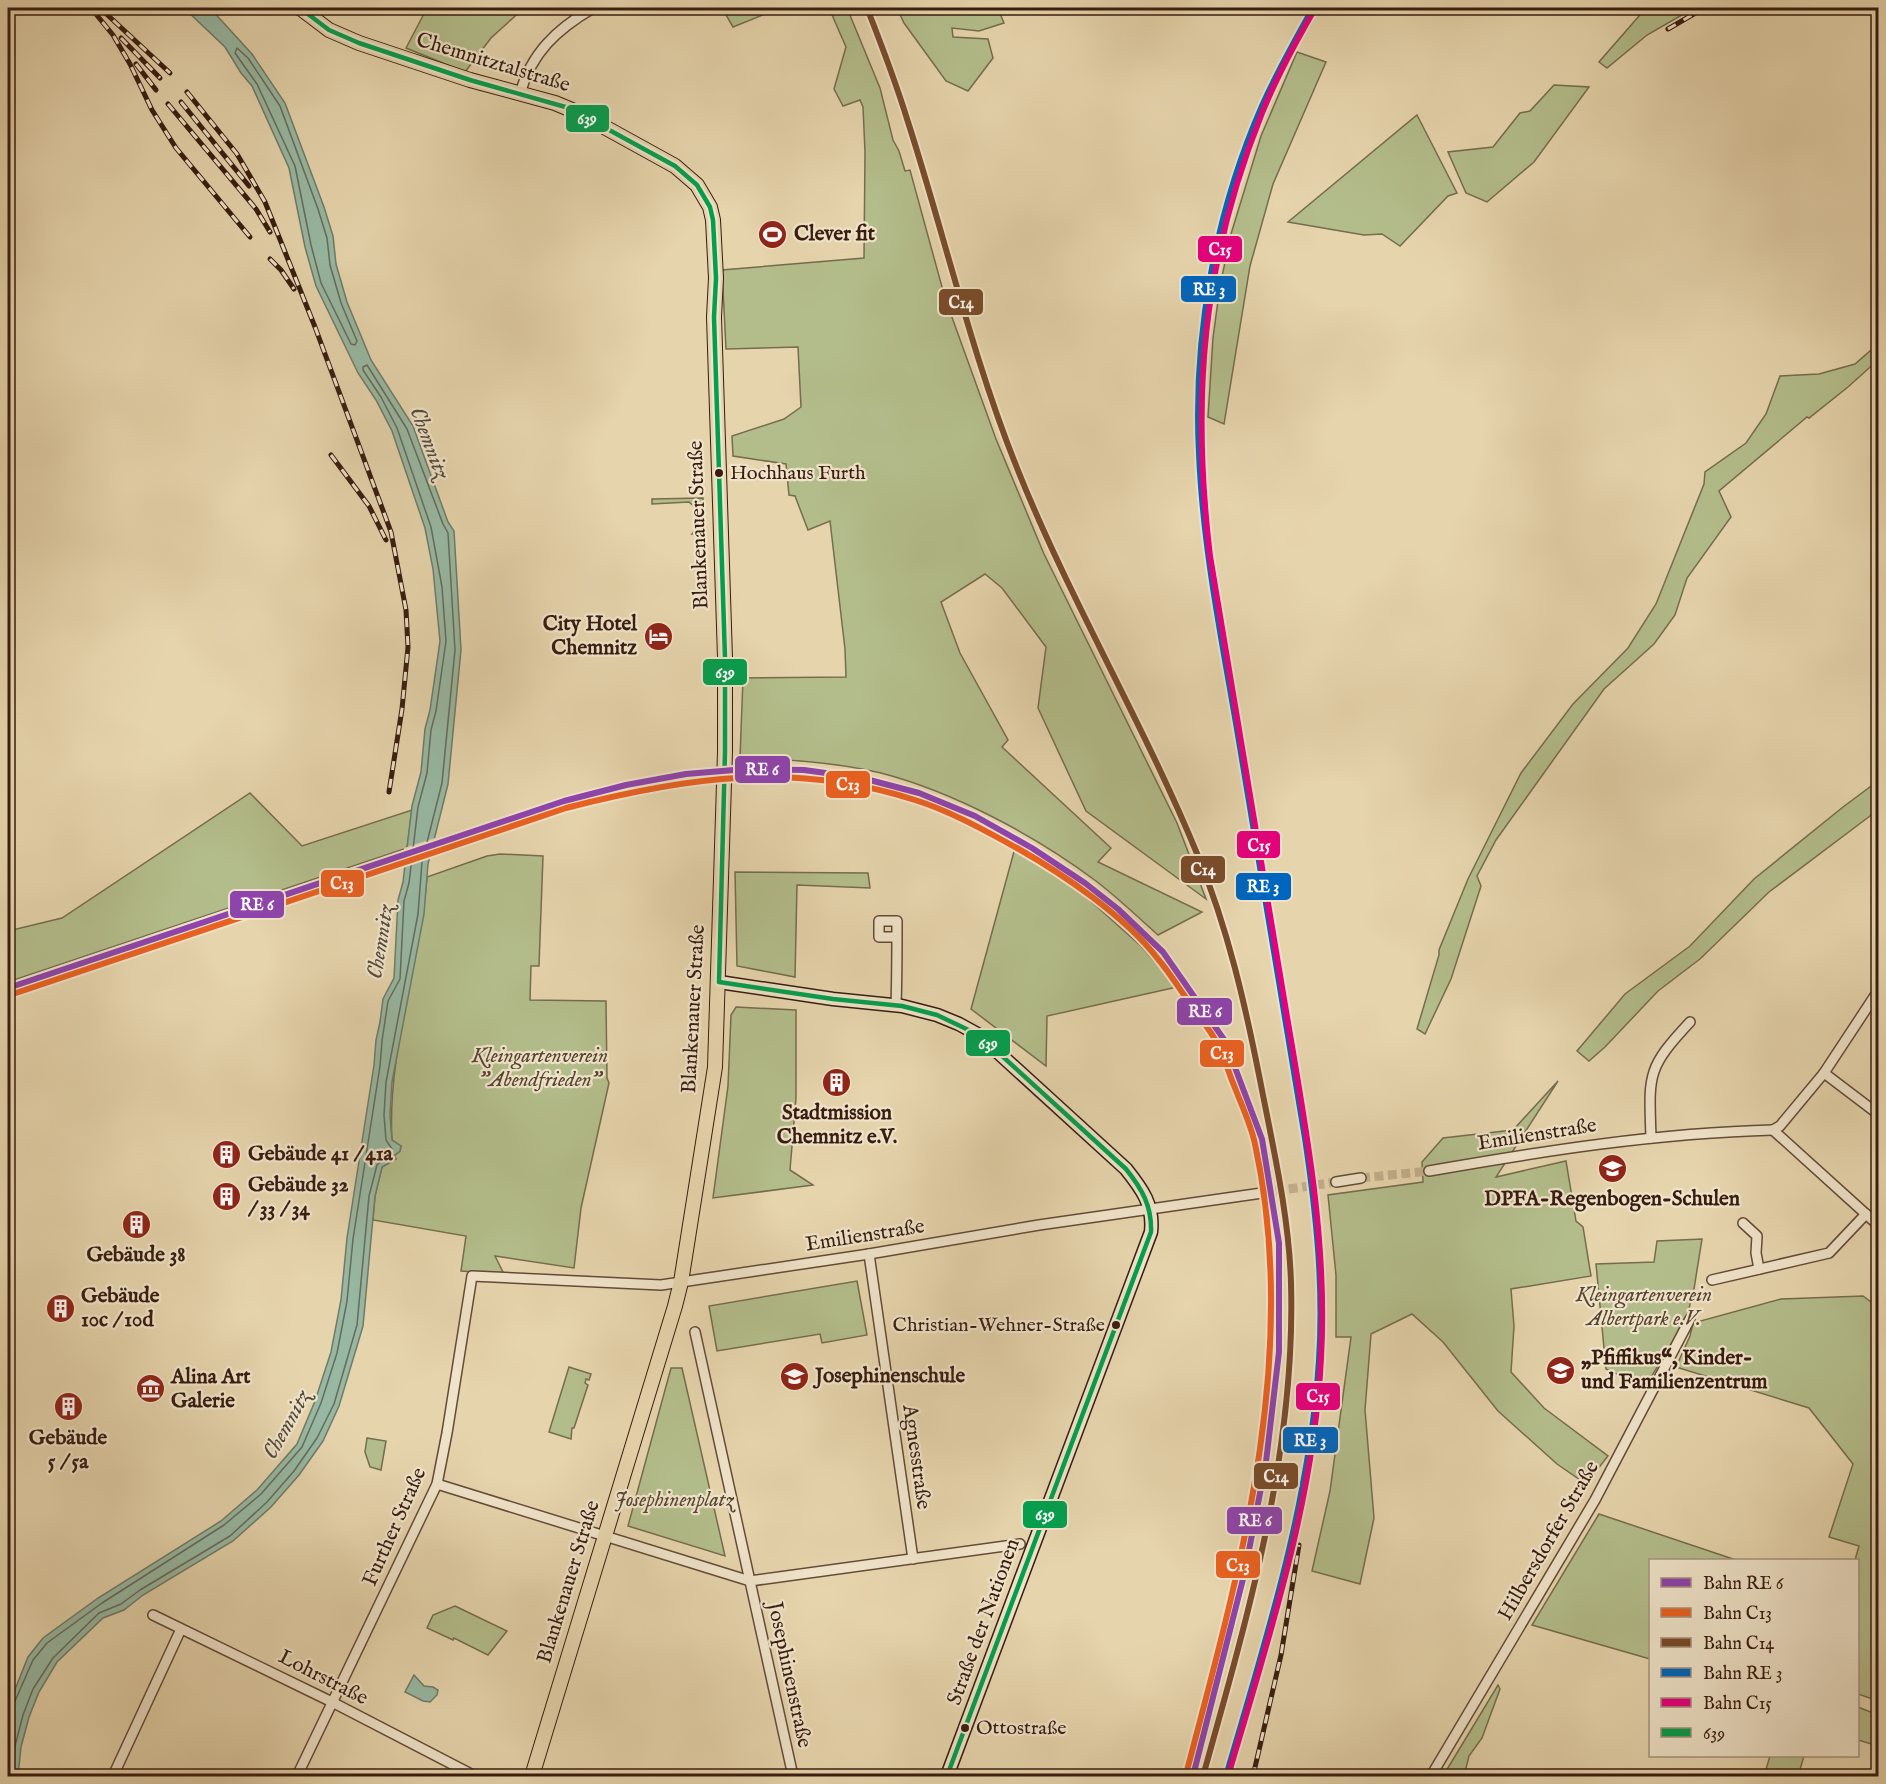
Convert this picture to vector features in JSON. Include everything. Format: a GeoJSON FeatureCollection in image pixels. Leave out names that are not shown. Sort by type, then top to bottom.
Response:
{"type":"FeatureCollection","features":[{"type":"Feature","properties":{"kind":"main road","name":"Chemnitztalstraße"},"geometry":{"type":"LineString","coordinates":[[300,8],[312,19],[339,35],[470,80],[569,108],[675,166],[697,185],[710,207],[713,220]]}},
{"type":"Feature","properties":{"kind":"main road","name":"Blankenauer Straße"},"geometry":{"type":"LineString","coordinates":[[532,1776],[681,1282],[714,1078],[725,752],[725,658],[717,440],[714,317],[716,278],[713,220]]}},
{"type":"Feature","properties":{"kind":"main road"},"geometry":{"type":"LineString","coordinates":[[718,982],[833,999],[896,1005],[937,1015],[959,1024],[979,1035],[1126,1169],[1142,1188],[1151,1210]]}},
{"type":"Feature","properties":{"kind":"main road","name":"Straße der Nationen"},"geometry":{"type":"LineString","coordinates":[[948,1776],[1144,1252],[1151,1232],[1151,1210]]}},
{"type":"Feature","properties":{"kind":"street"},"geometry":{"type":"LineString","coordinates":[[520,94],[527,71],[538,52],[593,8]]}},
{"type":"Feature","properties":{"kind":"street"},"geometry":{"type":"LineString","coordinates":[[896,1005],[897,937]]}},
{"type":"Feature","properties":{"kind":"street"},"geometry":{"type":"LineString","coordinates":[[1878,991],[1824,1073],[1780,1126],[1773,1130],[1878,1225]]}},
{"type":"Feature","properties":{"kind":"street"},"geometry":{"type":"LineString","coordinates":[[1651,1138],[1652,1073],[1663,1052],[1690,1022]]}},
{"type":"Feature","properties":{"kind":"street"},"geometry":{"type":"LineString","coordinates":[[1824,1073],[1878,1114]]}},
{"type":"Feature","properties":{"kind":"street","name":"Emilienstraße"},"geometry":{"type":"LineString","coordinates":[[1429,1172],[1538,1152],[1651,1138],[1773,1130]]}},
{"type":"Feature","properties":{"kind":"street"},"geometry":{"type":"LineString","coordinates":[[1336,1182],[1361,1178]]}},
{"type":"Feature","properties":{"kind":"street","name":"Emilienstraße"},"geometry":{"type":"LineString","coordinates":[[472,1276],[661,1285],[1262,1193]]}},
{"type":"Feature","properties":{"kind":"street"},"geometry":{"type":"LineString","coordinates":[[1712,1280],[1829,1252],[1866,1214]]}},
{"type":"Feature","properties":{"kind":"street"},"geometry":{"type":"LineString","coordinates":[[1743,1223],[1756,1236],[1756,1253],[1760,1269]]}},
{"type":"Feature","properties":{"kind":"street","name":"Agnesstraße"},"geometry":{"type":"LineString","coordinates":[[869,1254],[913,1559]]}},
{"type":"Feature","properties":{"kind":"street","name":"Further Straße"},"geometry":{"type":"LineString","coordinates":[[297,1776],[374,1620],[437,1484],[472,1276]]}},
{"type":"Feature","properties":{"kind":"street","name":"Hilbersdorfer Straße"},"geometry":{"type":"LineString","coordinates":[[1431,1776],[1595,1500],[1690,1319]]}},
{"type":"Feature","properties":{"kind":"street"},"geometry":{"type":"LineString","coordinates":[[695,1332],[750,1581]]}},
{"type":"Feature","properties":{"kind":"street"},"geometry":{"type":"LineString","coordinates":[[437,1484],[750,1581],[1020,1545]]}},
{"type":"Feature","properties":{"kind":"street","name":"Josephinenstraße"},"geometry":{"type":"LineString","coordinates":[[750,1581],[793,1776]]}},
{"type":"Feature","properties":{"kind":"street","name":"Lohrstraße"},"geometry":{"type":"LineString","coordinates":[[153,1615],[332,1702],[475,1776]]}},
{"type":"Feature","properties":{"kind":"street"},"geometry":{"type":"LineString","coordinates":[[113,1776],[181,1629]]}},
{"type":"Feature","properties":{"kind":"green space"},"geometry":{"type":"Polygon","coordinates":[[[427,8],[524,8],[491,38],[465,72],[406,48],[427,8]]]}},
{"type":"Feature","properties":{"kind":"green space"},"geometry":{"type":"Polygon","coordinates":[[[722,8],[780,8],[733,27],[722,8]]]}},
{"type":"Feature","properties":{"kind":"green space"},"geometry":{"type":"Polygon","coordinates":[[[829,8],[847,8],[880,88],[893,140],[905,171],[910,170],[945,298],[996,439],[1044,554],[1177,823],[1206,899],[1086,811],[1038,708],[1046,647],[1002,588],[985,574],[941,602],[960,653],[1008,740],[1002,747],[1111,848],[1098,862],[1202,912],[1158,935],[1073,864],[993,817],[937,792],[881,773],[846,766],[793,760],[740,758],[743,678],[846,677],[845,649],[830,521],[808,530],[795,496],[789,495],[786,464],[733,456],[732,436],[784,419],[801,407],[798,347],[726,349],[722,270],[864,258],[863,107],[860,100],[843,106],[834,89],[846,47],[829,8]]]}},
{"type":"Feature","properties":{"kind":"green space"},"geometry":{"type":"Polygon","coordinates":[[[897,8],[1004,8],[999,11],[1004,23],[979,31],[952,28],[953,37],[988,39],[993,58],[968,91],[946,81],[904,23],[897,8]]]}},
{"type":"Feature","properties":{"kind":"green space"},"geometry":{"type":"Polygon","coordinates":[[[1646,8],[1694,8],[1647,35],[1607,68],[1599,62],[1646,8]]]}},
{"type":"Feature","properties":{"kind":"green space"},"geometry":{"type":"Polygon","coordinates":[[[1297,52],[1326,62],[1273,184],[1250,266],[1224,424],[1208,417],[1213,338],[1220,286],[1231,234],[1261,136],[1297,52]]]}},
{"type":"Feature","properties":{"kind":"green space"},"geometry":{"type":"Polygon","coordinates":[[[1554,85],[1589,87],[1534,162],[1487,202],[1466,193],[1448,152],[1493,147],[1520,113],[1530,111],[1554,85]]]}},
{"type":"Feature","properties":{"kind":"green space"},"geometry":{"type":"Polygon","coordinates":[[[1417,115],[1457,193],[1448,196],[1400,246],[1382,234],[1364,235],[1288,222],[1417,115]]]}},
{"type":"Feature","properties":{"kind":"green space"},"geometry":{"type":"Polygon","coordinates":[[[1878,344],[1878,360],[1719,491],[1731,517],[1687,578],[1675,615],[1654,644],[1604,689],[1496,840],[1477,876],[1481,886],[1451,979],[1425,1034],[1417,1029],[1439,950],[1468,879],[1521,773],[1573,704],[1628,648],[1656,604],[1704,484],[1705,472],[1746,443],[1766,414],[1780,376],[1819,374],[1855,364],[1878,344]]]}},
{"type":"Feature","properties":{"kind":"green space"},"geometry":{"type":"Polygon","coordinates":[[[703,498],[705,532],[692,534],[699,525],[698,510],[689,502],[652,504],[652,499],[703,498]]]}},
{"type":"Feature","properties":{"kind":"green space"},"geometry":{"type":"Polygon","coordinates":[[[1878,781],[1878,810],[1769,892],[1700,959],[1658,991],[1589,1061],[1577,1051],[1625,994],[1690,946],[1754,879],[1878,781]]]}},
{"type":"Feature","properties":{"kind":"green space"},"geometry":{"type":"Polygon","coordinates":[[[250,793],[302,846],[412,810],[407,848],[8,982],[8,931],[62,918],[250,793]]]}},
{"type":"Feature","properties":{"kind":"green space"},"geometry":{"type":"Polygon","coordinates":[[[1015,848],[1085,896],[1141,946],[1177,987],[1047,1016],[1046,1066],[971,1009],[1015,848]]]}},
{"type":"Feature","properties":{"kind":"green space","name":"Kleingartenverein \"Abendfrieden\""},"geometry":{"type":"Polygon","coordinates":[[[500,854],[543,856],[539,966],[531,966],[530,1000],[606,1001],[607,1078],[609,1083],[581,1208],[574,1268],[495,1256],[504,1274],[461,1271],[466,1236],[373,1220],[375,1196],[382,1167],[396,1159],[394,1156],[400,1151],[401,1146],[392,1140],[394,1074],[418,943],[427,877],[487,856],[500,854]]]}},
{"type":"Feature","properties":{"kind":"green space"},"geometry":{"type":"Polygon","coordinates":[[[735,872],[868,873],[870,888],[797,885],[795,977],[737,966],[735,872]]]}},
{"type":"Feature","properties":{"kind":"green space"},"geometry":{"type":"Polygon","coordinates":[[[736,1007],[796,1010],[796,1098],[790,1170],[813,1185],[713,1198],[728,1086],[731,1015],[736,1007]]]}},
{"type":"Feature","properties":{"kind":"green space"},"geometry":{"type":"Polygon","coordinates":[[[1558,1081],[1496,1177],[1566,1161],[1576,1221],[1583,1227],[1591,1276],[1511,1289],[1514,1326],[1511,1372],[1544,1408],[1608,1456],[1586,1484],[1557,1464],[1498,1411],[1443,1342],[1412,1314],[1371,1334],[1365,1410],[1374,1518],[1360,1584],[1312,1571],[1330,1491],[1351,1337],[1336,1337],[1336,1275],[1328,1195],[1423,1182],[1422,1162],[1443,1138],[1513,1130],[1558,1081]]]}},
{"type":"Feature","properties":{"kind":"green space","name":"Kleingartenverein Albertpark e.V."},"geometry":{"type":"Polygon","coordinates":[[[1702,1239],[1694,1289],[1686,1320],[1645,1387],[1606,1369],[1596,1264],[1654,1262],[1657,1241],[1702,1239]]]}},
{"type":"Feature","properties":{"kind":"green space"},"geometry":{"type":"Polygon","coordinates":[[[857,1281],[867,1335],[822,1343],[820,1334],[717,1351],[709,1306],[857,1281]]]}},
{"type":"Feature","properties":{"kind":"green space"},"geometry":{"type":"Polygon","coordinates":[[[1863,1296],[1878,1307],[1878,1701],[1859,1694],[1859,1559],[1855,1559],[1859,1546],[1829,1537],[1853,1464],[1809,1408],[1676,1367],[1690,1336],[1693,1323],[1781,1299],[1863,1296]]]}},
{"type":"Feature","properties":{"kind":"green space"},"geometry":{"type":"Polygon","coordinates":[[[569,1367],[591,1374],[589,1380],[586,1379],[585,1383],[588,1385],[574,1428],[572,1428],[571,1439],[549,1432],[569,1367]]]}},
{"type":"Feature","properties":{"kind":"green space","name":"Josephinenplatz"},"geometry":{"type":"Polygon","coordinates":[[[671,1368],[682,1368],[725,1556],[628,1526],[671,1368]]]}},
{"type":"Feature","properties":{"kind":"green space"},"geometry":{"type":"Polygon","coordinates":[[[367,1438],[386,1441],[381,1470],[370,1467],[365,1452],[367,1438]]]}},
{"type":"Feature","properties":{"kind":"green space"},"geometry":{"type":"Polygon","coordinates":[[[1599,1514],[1733,1559],[1649,1559],[1649,1659],[1532,1625],[1599,1514]]]}},
{"type":"Feature","properties":{"kind":"green space"},"geometry":{"type":"Polygon","coordinates":[[[455,1606],[507,1631],[488,1655],[427,1628],[433,1615],[455,1606]]]}},
{"type":"Feature","properties":{"kind":"green space"},"geometry":{"type":"Polygon","coordinates":[[[1498,1685],[1500,1689],[1482,1738],[1469,1756],[1464,1776],[1443,1776],[1498,1685]]]}},
{"type":"Feature","properties":{"kind":"green space"},"geometry":{"type":"Polygon","coordinates":[[[1859,1707],[1878,1715],[1878,1746],[1859,1740],[1859,1707]]]}},
{"type":"Feature","properties":{"kind":"green space"},"geometry":{"type":"Polygon","coordinates":[[[1770,1757],[1804,1757],[1798,1776],[1764,1776],[1770,1757]]]}},
{"type":"Feature","properties":{"kind":"water"},"geometry":{"type":"Polygon","coordinates":[[[184,8],[210,8],[252,54],[285,103],[324,207],[333,236],[336,264],[347,302],[371,360],[413,426],[448,522],[454,531],[461,650],[448,784],[428,864],[424,914],[392,1082],[390,1115],[392,1140],[401,1146],[400,1151],[394,1156],[396,1159],[382,1167],[375,1196],[363,1326],[339,1406],[323,1441],[299,1475],[271,1507],[233,1541],[143,1595],[124,1610],[103,1618],[57,1662],[39,1692],[29,1717],[21,1747],[18,1776],[8,1776],[8,1707],[28,1657],[43,1638],[98,1598],[221,1521],[257,1490],[297,1444],[315,1401],[331,1352],[341,1300],[347,1238],[376,1040],[383,999],[394,978],[398,900],[403,882],[412,806],[421,772],[425,729],[440,641],[433,569],[425,528],[392,431],[376,400],[358,373],[316,286],[305,247],[289,168],[252,86],[225,47],[184,8]]]}},
{"type":"Feature","properties":{"kind":"water"},"geometry":{"type":"Polygon","coordinates":[[[414,1675],[424,1686],[438,1690],[437,1695],[430,1702],[405,1692],[414,1675]]]}},
{"type":"Feature","properties":{"kind":"pier"},"geometry":{"type":"Polygon","coordinates":[[[438,837],[435,849],[403,860],[404,848],[438,837]]]}},
{"type":"Feature","properties":{"kind":"tunnel"},"geometry":{"type":"LineString","coordinates":[[1361,1178],[1429,1171]]}},
{"type":"Feature","properties":{"kind":"tunnel"},"geometry":{"type":"LineString","coordinates":[[1262,1193],[1336,1182]]}},
{"type":"Feature","properties":{"kind":"railway"},"geometry":{"type":"LineString","coordinates":[[91,8],[113,35],[152,110],[176,148],[250,237]]}},
{"type":"Feature","properties":{"kind":"railway"},"geometry":{"type":"LineString","coordinates":[[100,8],[170,73]]}},
{"type":"Feature","properties":{"kind":"railway"},"geometry":{"type":"LineString","coordinates":[[1668,29],[1704,8]]}},
{"type":"Feature","properties":{"kind":"railway"},"geometry":{"type":"LineString","coordinates":[[121,38],[160,78]]}},
{"type":"Feature","properties":{"kind":"railway"},"geometry":{"type":"LineString","coordinates":[[136,64],[156,90]]}},
{"type":"Feature","properties":{"kind":"railway"},"geometry":{"type":"LineString","coordinates":[[187,92],[237,154],[265,202],[315,327],[391,532],[406,610],[408,647],[402,709],[389,792]]}},
{"type":"Feature","properties":{"kind":"railway"},"geometry":{"type":"LineString","coordinates":[[181,102],[249,186]]}},
{"type":"Feature","properties":{"kind":"railway"},"geometry":{"type":"LineString","coordinates":[[168,104],[256,209],[270,232]]}},
{"type":"Feature","properties":{"kind":"railway"},"geometry":{"type":"LineString","coordinates":[[270,259],[294,289]]}},
{"type":"Feature","properties":{"kind":"railway"},"geometry":{"type":"LineString","coordinates":[[331,455],[369,506],[386,540]]}},
{"type":"Feature","properties":{"kind":"railway"},"geometry":{"type":"LineString","coordinates":[[1253,1776],[1281,1655],[1299,1545]]}},
{"type":"Feature","properties":{"kind":"transit line","name":"639"},"geometry":{"type":"LineString","coordinates":[[300,8],[329,30],[359,43],[470,80],[569,108],[675,166],[697,185],[710,207],[713,220],[716,278],[714,317],[725,658],[719,982]]}},
{"type":"Feature","properties":{"kind":"transit line"},"geometry":{"type":"LineString","coordinates":[[1226,1776],[1271,1622],[1306,1466],[1319,1360],[1320,1276],[1313,1193],[1305,1138],[1221,637],[1205,527],[1199,453],[1200,364],[1211,276],[1231,189],[1262,106],[1313,8]]}},
{"type":"Feature","properties":{"kind":"transit line"},"geometry":{"type":"LineString","coordinates":[[8,988],[564,801],[626,785],[686,774],[746,769],[804,770],[862,778],[919,793],[975,816],[1032,848],[1085,883],[1118,909],[1163,952],[1225,1041],[1262,1139],[1279,1243],[1279,1352],[1266,1462],[1245,1571],[1193,1776]]}},
{"type":"Feature","properties":{"kind":"transit line","name":"639"},"geometry":{"type":"LineString","coordinates":[[719,982],[833,999],[902,1006],[937,1015],[979,1035],[1126,1169],[1148,1206],[1151,1232],[947,1776]]}},
{"type":"Feature","properties":{"kind":"rail line","name":"C14"},"geometry":{"type":"LineString","coordinates":[[867,8],[903,107],[972,340],[1017,468],[1060,566],[1177,807],[1209,883],[1242,995],[1275,1156],[1290,1258],[1290,1346],[1286,1408],[1266,1532],[1252,1594],[1203,1776]]}},
{"type":"Feature","properties":{"kind":"rail line","name":"C15"},"geometry":{"type":"LineString","coordinates":[[1228,1776],[1273,1622],[1299,1517],[1317,1411],[1322,1312],[1317,1220],[1306,1129],[1210,556],[1204,497],[1202,386],[1206,331],[1214,277],[1226,223],[1242,169],[1273,87],[1313,12]]}},
{"type":"Feature","properties":{"kind":"rail line","name":"C13"},"geometry":{"type":"LineString","coordinates":[[10,995],[566,808],[654,788],[697,782],[783,777],[826,780],[870,788],[928,804],[954,815],[1054,870],[1129,927],[1166,969],[1215,1039],[1255,1144],[1267,1224],[1271,1303],[1268,1383],[1258,1462],[1244,1541],[1186,1774]]}},
{"type":"Feature","properties":{"kind":"place","name":"Clever fit"},"geometry":{"type":"Point","coordinates":[773,234]}},
{"type":"Feature","properties":{"kind":"place","name":"Hochhaus Furth"},"geometry":{"type":"Point","coordinates":[719,473]}},
{"type":"Feature","properties":{"kind":"place","name":"City Hotel Chemnitz"},"geometry":{"type":"Point","coordinates":[658,636]}},
{"type":"Feature","properties":{"kind":"place","name":"Stadtmission Chemnitz e.V."},"geometry":{"type":"Point","coordinates":[837,1082]}},
{"type":"Feature","properties":{"kind":"place","name":"Gebäude 41 / 41a"},"geometry":{"type":"Point","coordinates":[227,1154]}},
{"type":"Feature","properties":{"kind":"place","name":"DPFA-Regenbogen-Schulen"},"geometry":{"type":"Point","coordinates":[1612,1168]}},
{"type":"Feature","properties":{"kind":"place","name":"Gebäude 32 / 33 / 34"},"geometry":{"type":"Point","coordinates":[227,1197]}},
{"type":"Feature","properties":{"kind":"place","name":"Gebäude 38"},"geometry":{"type":"Point","coordinates":[136,1224]}},
{"type":"Feature","properties":{"kind":"place","name":"Gebäude 10c / 10d"},"geometry":{"type":"Point","coordinates":[60,1308]}},
{"type":"Feature","properties":{"kind":"place","name":"Christian-Wehner-Straße"},"geometry":{"type":"Point","coordinates":[1116,1325]}},
{"type":"Feature","properties":{"kind":"place","name":"„Pfiffikus“, Kinder- und Familienzentrum"},"geometry":{"type":"Point","coordinates":[1560,1370]}},
{"type":"Feature","properties":{"kind":"place","name":"Josephinenschule"},"geometry":{"type":"Point","coordinates":[794,1376]}},
{"type":"Feature","properties":{"kind":"place","name":"Alina Art Galerie"},"geometry":{"type":"Point","coordinates":[150,1389]}},
{"type":"Feature","properties":{"kind":"place","name":"Gebäude 5 / 5a"},"geometry":{"type":"Point","coordinates":[68,1407]}},
{"type":"Feature","properties":{"kind":"place","name":"Ottostraße"},"geometry":{"type":"Point","coordinates":[965,1728]}},
{"type":"Feature","properties":{"kind":"water label","name":"Chemnitz"},"geometry":{"type":"Point","coordinates":[429,443]}},
{"type":"Feature","properties":{"kind":"water label","name":"Chemnitz"},"geometry":{"type":"Point","coordinates":[381,942]}},
{"type":"Feature","properties":{"kind":"water label","name":"Chemnitz"},"geometry":{"type":"Point","coordinates":[287,1425]}}]}
